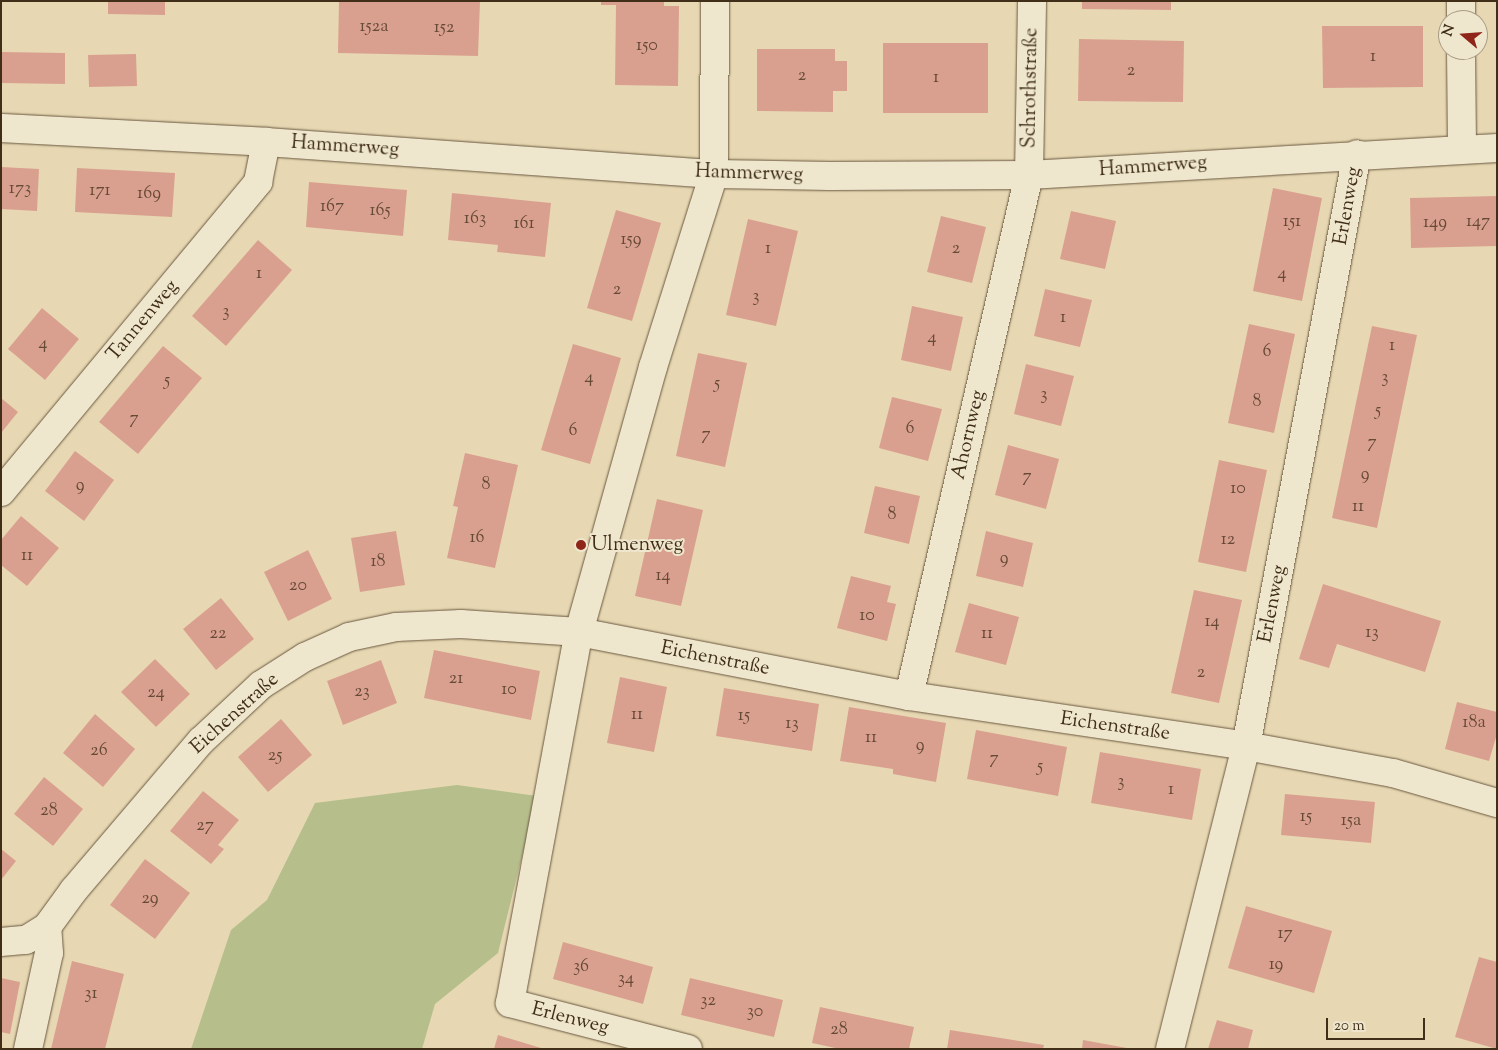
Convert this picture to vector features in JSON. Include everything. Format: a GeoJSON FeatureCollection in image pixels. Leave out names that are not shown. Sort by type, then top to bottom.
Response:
{"type":"FeatureCollection","features":[{"type":"Feature","properties":{"kind":"street"},"geometry":{"type":"LineString","coordinates":[[579,632],[652,367],[714,174],[715,1]]}},
{"type":"Feature","properties":{"kind":"street","name":"Schrothstraße"},"geometry":{"type":"LineString","coordinates":[[1030,175],[1032,1]]}},
{"type":"Feature","properties":{"kind":"street"},"geometry":{"type":"LineString","coordinates":[[1461,60],[1462,149]]}},
{"type":"Feature","properties":{"kind":"street","name":"Hammerweg"},"geometry":{"type":"LineString","coordinates":[[1,128],[266,142],[714,174],[830,176],[1030,175],[1357,154],[1497,148]]}},
{"type":"Feature","properties":{"kind":"street","name":"Tannenweg"},"geometry":{"type":"LineString","coordinates":[[1,492],[258,182],[266,142]]}},
{"type":"Feature","properties":{"kind":"street","name":"Erlenweg"},"geometry":{"type":"LineString","coordinates":[[1170,1049],[1246,746],[1357,154]]}},
{"type":"Feature","properties":{"kind":"street","name":"Ahornweg"},"geometry":{"type":"LineString","coordinates":[[909,696],[1030,175]]}},
{"type":"Feature","properties":{"kind":"street","name":"Eichenstraße"},"geometry":{"type":"LineString","coordinates":[[1,942],[26,940],[47,927],[74,890],[201,740],[262,685],[305,657],[349,637],[396,627],[461,624],[579,632],[909,696],[1246,746],[1393,773],[1497,803]]}},
{"type":"Feature","properties":{"kind":"street","name":"Erlenweg"},"geometry":{"type":"LineString","coordinates":[[579,632],[510,1003],[688,1049]]}},
{"type":"Feature","properties":{"kind":"street"},"geometry":{"type":"LineString","coordinates":[[28,1049],[49,953],[47,927]]}},
{"type":"Feature","properties":{"kind":"green space"},"geometry":{"type":"Polygon","coordinates":[[[457,785],[537,796],[498,953],[435,1004],[422,1049],[191,1049],[231,930],[267,900],[315,803],[457,785]]]}},
{"type":"Feature","properties":{"kind":"building"},"geometry":{"type":"Polygon","coordinates":[[[108,1],[165,1],[165,15],[108,14],[108,1]]]}},
{"type":"Feature","properties":{"kind":"building"},"geometry":{"type":"Polygon","coordinates":[[[339,1],[480,1],[478,56],[338,53],[339,1]]]}},
{"type":"Feature","properties":{"kind":"building"},"geometry":{"type":"Polygon","coordinates":[[[601,1],[664,1],[664,6],[679,6],[678,86],[615,85],[616,5],[601,5],[601,1]]]}},
{"type":"Feature","properties":{"kind":"building"},"geometry":{"type":"Polygon","coordinates":[[[1082,1],[1171,1],[1171,10],[1082,9],[1082,1]]]}},
{"type":"Feature","properties":{"kind":"building"},"geometry":{"type":"Polygon","coordinates":[[[1322,26],[1423,26],[1423,87],[1323,88],[1322,26]]]}},
{"type":"Feature","properties":{"kind":"building"},"geometry":{"type":"Polygon","coordinates":[[[1079,39],[1184,41],[1183,102],[1078,101],[1079,39]]]}},
{"type":"Feature","properties":{"kind":"building"},"geometry":{"type":"Polygon","coordinates":[[[883,43],[988,43],[988,113],[883,113],[883,43]]]}},
{"type":"Feature","properties":{"kind":"building"},"geometry":{"type":"Polygon","coordinates":[[[757,49],[835,49],[835,61],[847,61],[847,91],[833,91],[833,112],[757,111],[757,49]]]}},
{"type":"Feature","properties":{"kind":"building"},"geometry":{"type":"Polygon","coordinates":[[[1,52],[65,53],[65,84],[1,83],[1,52]]]}},
{"type":"Feature","properties":{"kind":"building"},"geometry":{"type":"Polygon","coordinates":[[[136,54],[137,86],[89,87],[88,55],[136,54]]]}},
{"type":"Feature","properties":{"kind":"building"},"geometry":{"type":"Polygon","coordinates":[[[1,167],[39,169],[37,211],[1,209],[1,167]]]}},
{"type":"Feature","properties":{"kind":"building"},"geometry":{"type":"Polygon","coordinates":[[[77,168],[175,173],[172,217],[75,212],[77,168]]]}},
{"type":"Feature","properties":{"kind":"building"},"geometry":{"type":"Polygon","coordinates":[[[309,182],[407,190],[403,236],[306,227],[309,182]]]}},
{"type":"Feature","properties":{"kind":"building"},"geometry":{"type":"Polygon","coordinates":[[[1273,188],[1322,198],[1302,301],[1253,291],[1273,188]]]}},
{"type":"Feature","properties":{"kind":"building"},"geometry":{"type":"Polygon","coordinates":[[[452,193],[551,203],[545,257],[497,252],[498,245],[448,240],[452,193]]]}},
{"type":"Feature","properties":{"kind":"building"},"geometry":{"type":"Polygon","coordinates":[[[1497,196],[1497,246],[1411,248],[1410,198],[1497,196]]]}},
{"type":"Feature","properties":{"kind":"building"},"geometry":{"type":"Polygon","coordinates":[[[616,210],[661,223],[632,321],[587,308],[616,210]]]}},
{"type":"Feature","properties":{"kind":"building"},"geometry":{"type":"Polygon","coordinates":[[[1071,211],[1116,221],[1105,269],[1060,259],[1071,211]]]}},
{"type":"Feature","properties":{"kind":"building"},"geometry":{"type":"Polygon","coordinates":[[[941,216],[986,227],[972,283],[927,272],[941,216]]]}},
{"type":"Feature","properties":{"kind":"building"},"geometry":{"type":"Polygon","coordinates":[[[748,219],[798,231],[776,326],[726,315],[748,219]]]}},
{"type":"Feature","properties":{"kind":"building"},"geometry":{"type":"Polygon","coordinates":[[[258,240],[292,270],[226,346],[192,316],[258,240]]]}},
{"type":"Feature","properties":{"kind":"building"},"geometry":{"type":"Polygon","coordinates":[[[1045,289],[1092,300],[1080,347],[1034,336],[1045,289]]]}},
{"type":"Feature","properties":{"kind":"building"},"geometry":{"type":"Polygon","coordinates":[[[912,306],[963,317],[951,371],[901,360],[912,306]]]}},
{"type":"Feature","properties":{"kind":"building"},"geometry":{"type":"Polygon","coordinates":[[[42,308],[79,339],[45,380],[8,349],[42,308]]]}},
{"type":"Feature","properties":{"kind":"building"},"geometry":{"type":"Polygon","coordinates":[[[1249,324],[1295,334],[1274,433],[1228,423],[1249,324]]]}},
{"type":"Feature","properties":{"kind":"building"},"geometry":{"type":"Polygon","coordinates":[[[1372,326],[1417,335],[1377,528],[1332,518],[1372,326]]]}},
{"type":"Feature","properties":{"kind":"building"},"geometry":{"type":"Polygon","coordinates":[[[573,344],[621,358],[590,464],[541,450],[573,344]]]}},
{"type":"Feature","properties":{"kind":"building"},"geometry":{"type":"Polygon","coordinates":[[[163,346],[202,378],[138,454],[99,422],[163,346]]]}},
{"type":"Feature","properties":{"kind":"building"},"geometry":{"type":"Polygon","coordinates":[[[698,353],[747,363],[725,467],[676,456],[698,353]]]}},
{"type":"Feature","properties":{"kind":"building"},"geometry":{"type":"Polygon","coordinates":[[[1026,364],[1074,376],[1061,426],[1014,414],[1026,364]]]}},
{"type":"Feature","properties":{"kind":"building"},"geometry":{"type":"Polygon","coordinates":[[[892,397],[942,409],[928,461],[879,448],[892,397]]]}},
{"type":"Feature","properties":{"kind":"building"},"geometry":{"type":"Polygon","coordinates":[[[1,398],[18,412],[1,433],[1,398]]]}},
{"type":"Feature","properties":{"kind":"building"},"geometry":{"type":"Polygon","coordinates":[[[1008,445],[1059,459],[1046,509],[995,495],[1008,445]]]}},
{"type":"Feature","properties":{"kind":"building"},"geometry":{"type":"Polygon","coordinates":[[[75,451],[114,480],[84,521],[45,491],[75,451]]]}},
{"type":"Feature","properties":{"kind":"building"},"geometry":{"type":"Polygon","coordinates":[[[465,453],[518,465],[495,568],[447,558],[458,507],[453,506],[465,453]]]}},
{"type":"Feature","properties":{"kind":"building"},"geometry":{"type":"Polygon","coordinates":[[[1219,460],[1267,470],[1246,572],[1198,562],[1219,460]]]}},
{"type":"Feature","properties":{"kind":"building"},"geometry":{"type":"Polygon","coordinates":[[[875,486],[920,496],[909,544],[864,533],[875,486]]]}},
{"type":"Feature","properties":{"kind":"building"},"geometry":{"type":"Polygon","coordinates":[[[657,499],[703,510],[681,606],[635,596],[657,499]]]}},
{"type":"Feature","properties":{"kind":"building"},"geometry":{"type":"Polygon","coordinates":[[[21,516],[59,548],[27,586],[1,565],[1,540],[21,516]]]}},
{"type":"Feature","properties":{"kind":"building"},"geometry":{"type":"Polygon","coordinates":[[[396,531],[405,585],[360,592],[351,538],[396,531]]]}},
{"type":"Feature","properties":{"kind":"building"},"geometry":{"type":"Polygon","coordinates":[[[986,531],[1033,543],[1023,587],[976,576],[986,531]]]}},
{"type":"Feature","properties":{"kind":"building"},"geometry":{"type":"Polygon","coordinates":[[[308,550],[332,599],[288,621],[264,572],[308,550]]]}},
{"type":"Feature","properties":{"kind":"building"},"geometry":{"type":"Polygon","coordinates":[[[851,576],[891,586],[887,602],[896,604],[887,641],[837,628],[851,576]]]}},
{"type":"Feature","properties":{"kind":"building"},"geometry":{"type":"Polygon","coordinates":[[[1323,584],[1441,621],[1425,672],[1337,644],[1329,668],[1299,659],[1323,584]]]}},
{"type":"Feature","properties":{"kind":"building"},"geometry":{"type":"Polygon","coordinates":[[[1194,590],[1242,600],[1219,703],[1171,693],[1194,590]]]}},
{"type":"Feature","properties":{"kind":"building"},"geometry":{"type":"Polygon","coordinates":[[[221,598],[254,639],[216,670],[183,629],[221,598]]]}},
{"type":"Feature","properties":{"kind":"building"},"geometry":{"type":"Polygon","coordinates":[[[969,603],[1019,617],[1006,665],[955,652],[969,603]]]}},
{"type":"Feature","properties":{"kind":"building"},"geometry":{"type":"Polygon","coordinates":[[[434,650],[540,671],[531,720],[424,698],[434,650]]]}},
{"type":"Feature","properties":{"kind":"building"},"geometry":{"type":"Polygon","coordinates":[[[155,659],[190,694],[156,727],[121,692],[155,659]]]}},
{"type":"Feature","properties":{"kind":"building"},"geometry":{"type":"Polygon","coordinates":[[[381,660],[397,703],[343,725],[327,681],[381,660]]]}},
{"type":"Feature","properties":{"kind":"building"},"geometry":{"type":"Polygon","coordinates":[[[620,677],[667,687],[654,752],[607,743],[620,677]]]}},
{"type":"Feature","properties":{"kind":"building"},"geometry":{"type":"Polygon","coordinates":[[[724,688],[819,704],[812,751],[716,736],[724,688]]]}},
{"type":"Feature","properties":{"kind":"building"},"geometry":{"type":"Polygon","coordinates":[[[1457,702],[1497,712],[1497,734],[1489,761],[1445,749],[1457,702]]]}},
{"type":"Feature","properties":{"kind":"building"},"geometry":{"type":"Polygon","coordinates":[[[849,707],[946,723],[936,782],[893,774],[893,769],[840,761],[849,707]]]}},
{"type":"Feature","properties":{"kind":"building"},"geometry":{"type":"Polygon","coordinates":[[[95,714],[135,749],[103,787],[63,753],[95,714]]]}},
{"type":"Feature","properties":{"kind":"building"},"geometry":{"type":"Polygon","coordinates":[[[281,719],[312,755],[268,792],[238,757],[281,719]]]}},
{"type":"Feature","properties":{"kind":"building"},"geometry":{"type":"Polygon","coordinates":[[[976,730],[1067,747],[1058,796],[967,779],[976,730]]]}},
{"type":"Feature","properties":{"kind":"building"},"geometry":{"type":"Polygon","coordinates":[[[1100,752],[1201,769],[1192,820],[1091,803],[1100,752]]]}},
{"type":"Feature","properties":{"kind":"building"},"geometry":{"type":"Polygon","coordinates":[[[44,777],[83,809],[53,846],[14,814],[44,777]]]}},
{"type":"Feature","properties":{"kind":"building"},"geometry":{"type":"Polygon","coordinates":[[[203,791],[239,820],[218,845],[224,849],[211,864],[170,831],[203,791]]]}},
{"type":"Feature","properties":{"kind":"building"},"geometry":{"type":"Polygon","coordinates":[[[1285,794],[1375,802],[1371,843],[1281,835],[1285,794]]]}},
{"type":"Feature","properties":{"kind":"building"},"geometry":{"type":"Polygon","coordinates":[[[1,849],[16,861],[1,880],[1,849]]]}},
{"type":"Feature","properties":{"kind":"building"},"geometry":{"type":"Polygon","coordinates":[[[145,859],[190,893],[155,939],[110,905],[145,859]]]}},
{"type":"Feature","properties":{"kind":"building"},"geometry":{"type":"Polygon","coordinates":[[[1246,906],[1332,931],[1314,993],[1228,968],[1246,906]]]}},
{"type":"Feature","properties":{"kind":"building"},"geometry":{"type":"Polygon","coordinates":[[[563,942],[653,967],[643,1004],[553,979],[563,942]]]}},
{"type":"Feature","properties":{"kind":"building"},"geometry":{"type":"Polygon","coordinates":[[[1479,957],[1497,962],[1497,1049],[1455,1037],[1479,957]]]}},
{"type":"Feature","properties":{"kind":"building"},"geometry":{"type":"Polygon","coordinates":[[[72,961],[124,974],[105,1049],[51,1049],[72,961]]]}},
{"type":"Feature","properties":{"kind":"building"},"geometry":{"type":"Polygon","coordinates":[[[1,978],[20,982],[10,1034],[1,1032],[1,978]]]}},
{"type":"Feature","properties":{"kind":"building"},"geometry":{"type":"Polygon","coordinates":[[[690,978],[783,1000],[774,1037],[681,1015],[690,978]]]}},
{"type":"Feature","properties":{"kind":"building"},"geometry":{"type":"Polygon","coordinates":[[[820,1007],[914,1027],[909,1049],[840,1049],[812,1043],[820,1007]]]}},
{"type":"Feature","properties":{"kind":"building"},"geometry":{"type":"Polygon","coordinates":[[[1217,1020],[1253,1030],[1248,1049],[1208,1049],[1217,1020]]]}},
{"type":"Feature","properties":{"kind":"building"},"geometry":{"type":"Polygon","coordinates":[[[950,1030],[1044,1045],[1043,1049],[947,1049],[950,1030]]]}},
{"type":"Feature","properties":{"kind":"building"},"geometry":{"type":"Polygon","coordinates":[[[498,1035],[541,1048],[541,1049],[494,1049],[498,1035]]]}},
{"type":"Feature","properties":{"kind":"building"},"geometry":{"type":"Polygon","coordinates":[[[1083,1040],[1127,1048],[1127,1049],[1082,1049],[1083,1040]]]}},
{"type":"Feature","properties":{"kind":"place","name":"Ulmenweg"},"geometry":{"type":"Point","coordinates":[581,545]}}]}
